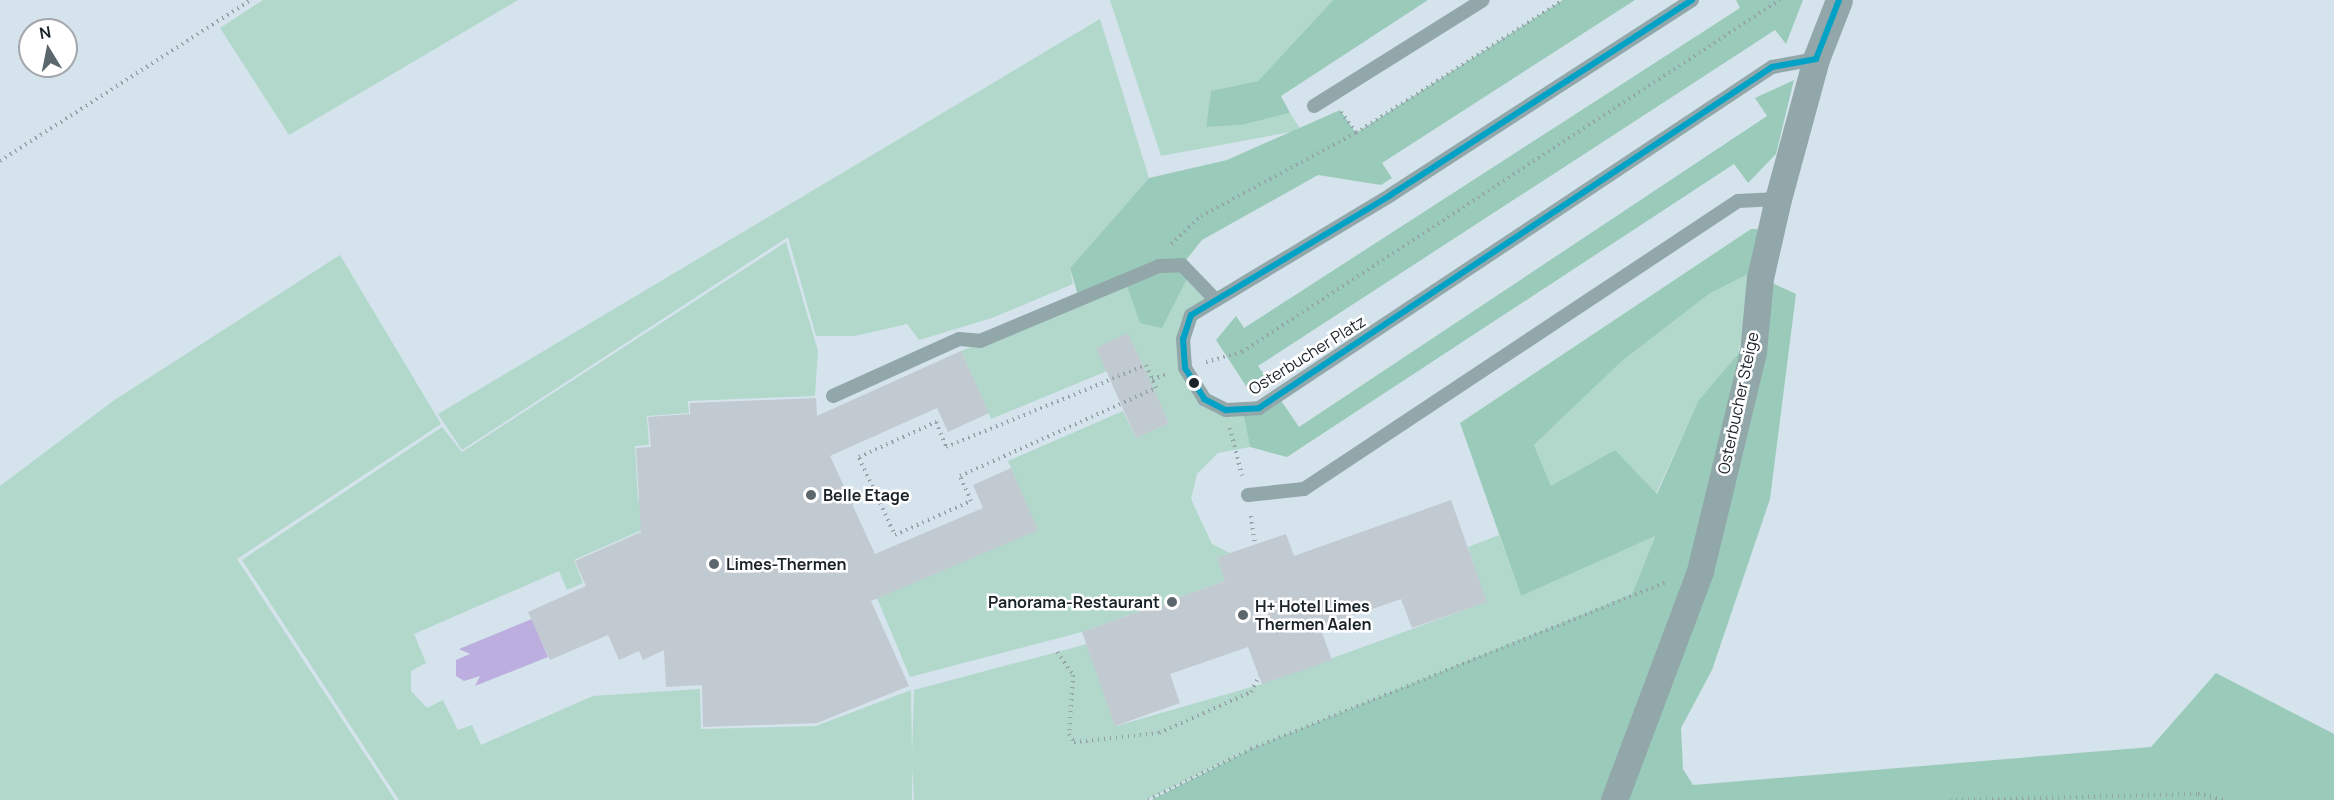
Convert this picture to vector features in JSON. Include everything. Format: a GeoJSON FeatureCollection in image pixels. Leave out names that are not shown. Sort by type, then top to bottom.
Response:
{"type":"FeatureCollection","features":[{"type":"Feature","properties":{"kind":"street","name":"Osterbucher Steige"},"geometry":{"type":"LineString","coordinates":[[1614,800],[1700,571],[1753,352],[1760,278],[1778,200],[1816,58],[1839,0]]}},
{"type":"Feature","properties":{"kind":"lane"},"geometry":{"type":"LineString","coordinates":[[1314,106],[1483,0]]}},
{"type":"Feature","properties":{"kind":"lane","name":"Osterbucher Platz"},"geometry":{"type":"LineString","coordinates":[[1692,0],[1391,195],[1214,298],[1191,315],[1183,339],[1185,368],[1204,399],[1226,410],[1258,408],[1772,67],[1816,58]]}},
{"type":"Feature","properties":{"kind":"lane"},"geometry":{"type":"LineString","coordinates":[[1248,495],[1304,489],[1738,201],[1778,200]]}},
{"type":"Feature","properties":{"kind":"lane"},"geometry":{"type":"LineString","coordinates":[[833,396],[960,339],[980,341],[1159,266],[1182,265],[1214,298]]}},
{"type":"Feature","properties":{"kind":"path"},"geometry":{"type":"LineString","coordinates":[[0,161],[251,0]]}},
{"type":"Feature","properties":{"kind":"path"},"geometry":{"type":"LineString","coordinates":[[1159,266],[1172,242],[1201,216],[1356,133],[1563,0]]}},
{"type":"Feature","properties":{"kind":"path"},"geometry":{"type":"LineString","coordinates":[[1152,379],[1242,352],[1780,0]]}},
{"type":"Feature","properties":{"kind":"path"},"geometry":{"type":"LineString","coordinates":[[1146,365],[1152,379],[1156,388],[960,476],[971,501],[895,535],[859,457],[936,422],[946,447],[1146,365]]}},
{"type":"Feature","properties":{"kind":"path"},"geometry":{"type":"LineString","coordinates":[[1231,433],[1236,454]]}},
{"type":"Feature","properties":{"kind":"path"},"geometry":{"type":"LineString","coordinates":[[851,503],[874,492]]}},
{"type":"Feature","properties":{"kind":"path"},"geometry":{"type":"LineString","coordinates":[[1148,800],[1251,749],[1700,571]]}},
{"type":"Feature","properties":{"kind":"path"},"geometry":{"type":"LineString","coordinates":[[1057,652],[1073,675],[1069,734],[1074,742],[1160,733],[1251,692],[1258,676]]}},
{"type":"Feature","properties":{"kind":"path"},"geometry":{"type":"LineString","coordinates":[[2034,794],[2039,800]]}},
{"type":"Feature","properties":{"kind":"path"},"geometry":{"type":"LineString","coordinates":[[1950,800],[2034,794],[2198,794],[2226,800]]}},
{"type":"Feature","properties":{"kind":"green space"},"geometry":{"type":"Polygon","coordinates":[[[263,0],[518,0],[289,135],[220,28],[263,0]]]}},
{"type":"Feature","properties":{"kind":"green space"},"geometry":{"type":"Polygon","coordinates":[[[1110,0],[1333,0],[1258,81],[1211,92],[1206,127],[1242,125],[1290,113],[1301,130],[1161,156],[1110,0]]]}},
{"type":"Feature","properties":{"kind":"green space"},"geometry":{"type":"Polygon","coordinates":[[[1333,0],[1428,0],[1281,96],[1290,113],[1242,125],[1206,127],[1211,91],[1258,81],[1333,0]]]}},
{"type":"Feature","properties":{"kind":"green space"},"geometry":{"type":"Polygon","coordinates":[[[1563,0],[1635,0],[1382,163],[1392,178],[1381,185],[1318,175],[1202,240],[1182,265],[1190,273],[1162,328],[1140,323],[1125,280],[1079,299],[1070,268],[1149,178],[1227,160],[1340,110],[1356,133],[1563,0]]]}},
{"type":"Feature","properties":{"kind":"green space"},"geometry":{"type":"Polygon","coordinates":[[[1736,0],[1803,0],[1786,44],[1775,30],[1258,366],[1269,381],[1246,386],[1216,340],[1236,316],[1244,328],[1740,8],[1736,0]]]}},
{"type":"Feature","properties":{"kind":"green space"},"geometry":{"type":"Polygon","coordinates":[[[1100,19],[1149,178],[1070,268],[1073,284],[992,318],[919,340],[907,324],[855,336],[816,336],[788,237],[462,450],[438,414],[1100,19]]]}},
{"type":"Feature","properties":{"kind":"green space"},"geometry":{"type":"Polygon","coordinates":[[[1794,80],[1776,154],[1748,183],[1734,164],[1287,457],[1250,447],[1243,412],[1278,396],[1299,427],[1767,116],[1755,98],[1794,80]]]}},
{"type":"Feature","properties":{"kind":"green space"},"geometry":{"type":"Polygon","coordinates":[[[1751,229],[1762,229],[1756,270],[1709,294],[1622,361],[1534,445],[1551,486],[1615,450],[1657,494],[1698,401],[1738,354],[1768,281],[1796,294],[1770,499],[1712,670],[1681,728],[1683,769],[1693,785],[2151,747],[2216,673],[2334,734],[2334,800],[1151,800],[1251,749],[1632,594],[1655,536],[1521,596],[1460,423],[1751,229]]]}},
{"type":"Feature","properties":{"kind":"green space"},"geometry":{"type":"Polygon","coordinates":[[[786,242],[818,351],[815,396],[688,401],[689,413],[647,416],[649,445],[635,446],[638,499],[663,497],[671,517],[574,560],[583,583],[567,590],[559,571],[414,634],[426,663],[411,671],[411,691],[427,708],[443,700],[458,730],[472,725],[481,745],[593,696],[700,689],[701,729],[816,726],[911,690],[912,754],[914,690],[1087,644],[1116,726],[1262,684],[1486,602],[1468,547],[1499,535],[1521,596],[1655,535],[1632,594],[1251,749],[1146,800],[914,800],[912,766],[912,800],[399,800],[242,560],[442,427],[462,452],[786,242]]]}},
{"type":"Feature","properties":{"kind":"green space"},"geometry":{"type":"Polygon","coordinates":[[[340,255],[441,424],[237,559],[395,800],[0,800],[0,486],[113,401],[340,255]]]}},
{"type":"Feature","properties":{"kind":"green space"},"geometry":{"type":"Polygon","coordinates":[[[1756,270],[1738,354],[1698,401],[1656,494],[1551,486],[1534,445],[1622,361],[1709,294],[1756,270]]]}},
{"type":"Feature","properties":{"kind":"green space"},"geometry":{"type":"Polygon","coordinates":[[[1190,273],[1214,298],[1191,315],[1185,368],[1204,399],[1243,412],[1250,447],[1218,453],[1197,474],[1191,499],[1212,544],[1230,553],[1217,558],[1225,581],[1082,632],[910,677],[877,598],[1037,530],[1008,461],[1123,411],[1136,438],[1169,423],[1128,334],[1097,348],[1107,371],[991,419],[961,351],[1125,280],[1190,273]]]}},
{"type":"Feature","properties":{"kind":"shaded area"},"geometry":{"type":"Polygon","coordinates":[[[532,619],[548,657],[475,686],[480,676],[464,681],[456,676],[456,660],[470,654],[459,649],[532,619]]]}},
{"type":"Feature","properties":{"kind":"building"},"geometry":{"type":"Polygon","coordinates":[[[1128,333],[1169,423],[1136,438],[1096,348],[1128,333]]]}},
{"type":"Feature","properties":{"kind":"building","name":"Limes-Thermen"},"geometry":{"type":"Polygon","coordinates":[[[961,351],[989,413],[948,432],[937,408],[830,456],[875,554],[983,508],[973,485],[1011,468],[1038,530],[871,601],[909,686],[817,723],[703,727],[702,685],[666,687],[664,650],[643,660],[639,651],[619,660],[608,635],[550,660],[528,612],[586,586],[575,561],[641,532],[636,448],[651,447],[648,417],[690,414],[690,403],[816,398],[817,416],[961,351]]]}},
{"type":"Feature","properties":{"kind":"building","name":"H+ Hotel Limes Thermen Aalen"},"geometry":{"type":"Polygon","coordinates":[[[1451,500],[1487,602],[1412,628],[1401,599],[1320,627],[1332,660],[1262,684],[1248,647],[1170,674],[1180,703],[1115,726],[1082,632],[1225,581],[1217,558],[1230,553],[1286,534],[1294,556],[1451,500]]]}},
{"type":"Feature","properties":{"kind":"transit line"},"geometry":{"type":"LineString","coordinates":[[1692,0],[1391,195],[1191,315],[1183,339],[1185,368],[1204,399],[1226,410],[1259,408],[1772,67],[1816,59],[1839,0]]}},
{"type":"Feature","properties":{"kind":"place","name":"Belle Etage"},"geometry":{"type":"Point","coordinates":[811,495]}},
{"type":"Feature","properties":{"kind":"place","name":"Limes-Thermen"},"geometry":{"type":"Point","coordinates":[714,564]}},
{"type":"Feature","properties":{"kind":"place","name":"Panorama-Restaurant"},"geometry":{"type":"Point","coordinates":[1172,602]}},
{"type":"Feature","properties":{"kind":"place","name":"H+ Hotel Limes Thermen Aalen"},"geometry":{"type":"Point","coordinates":[1243,615]}}]}
